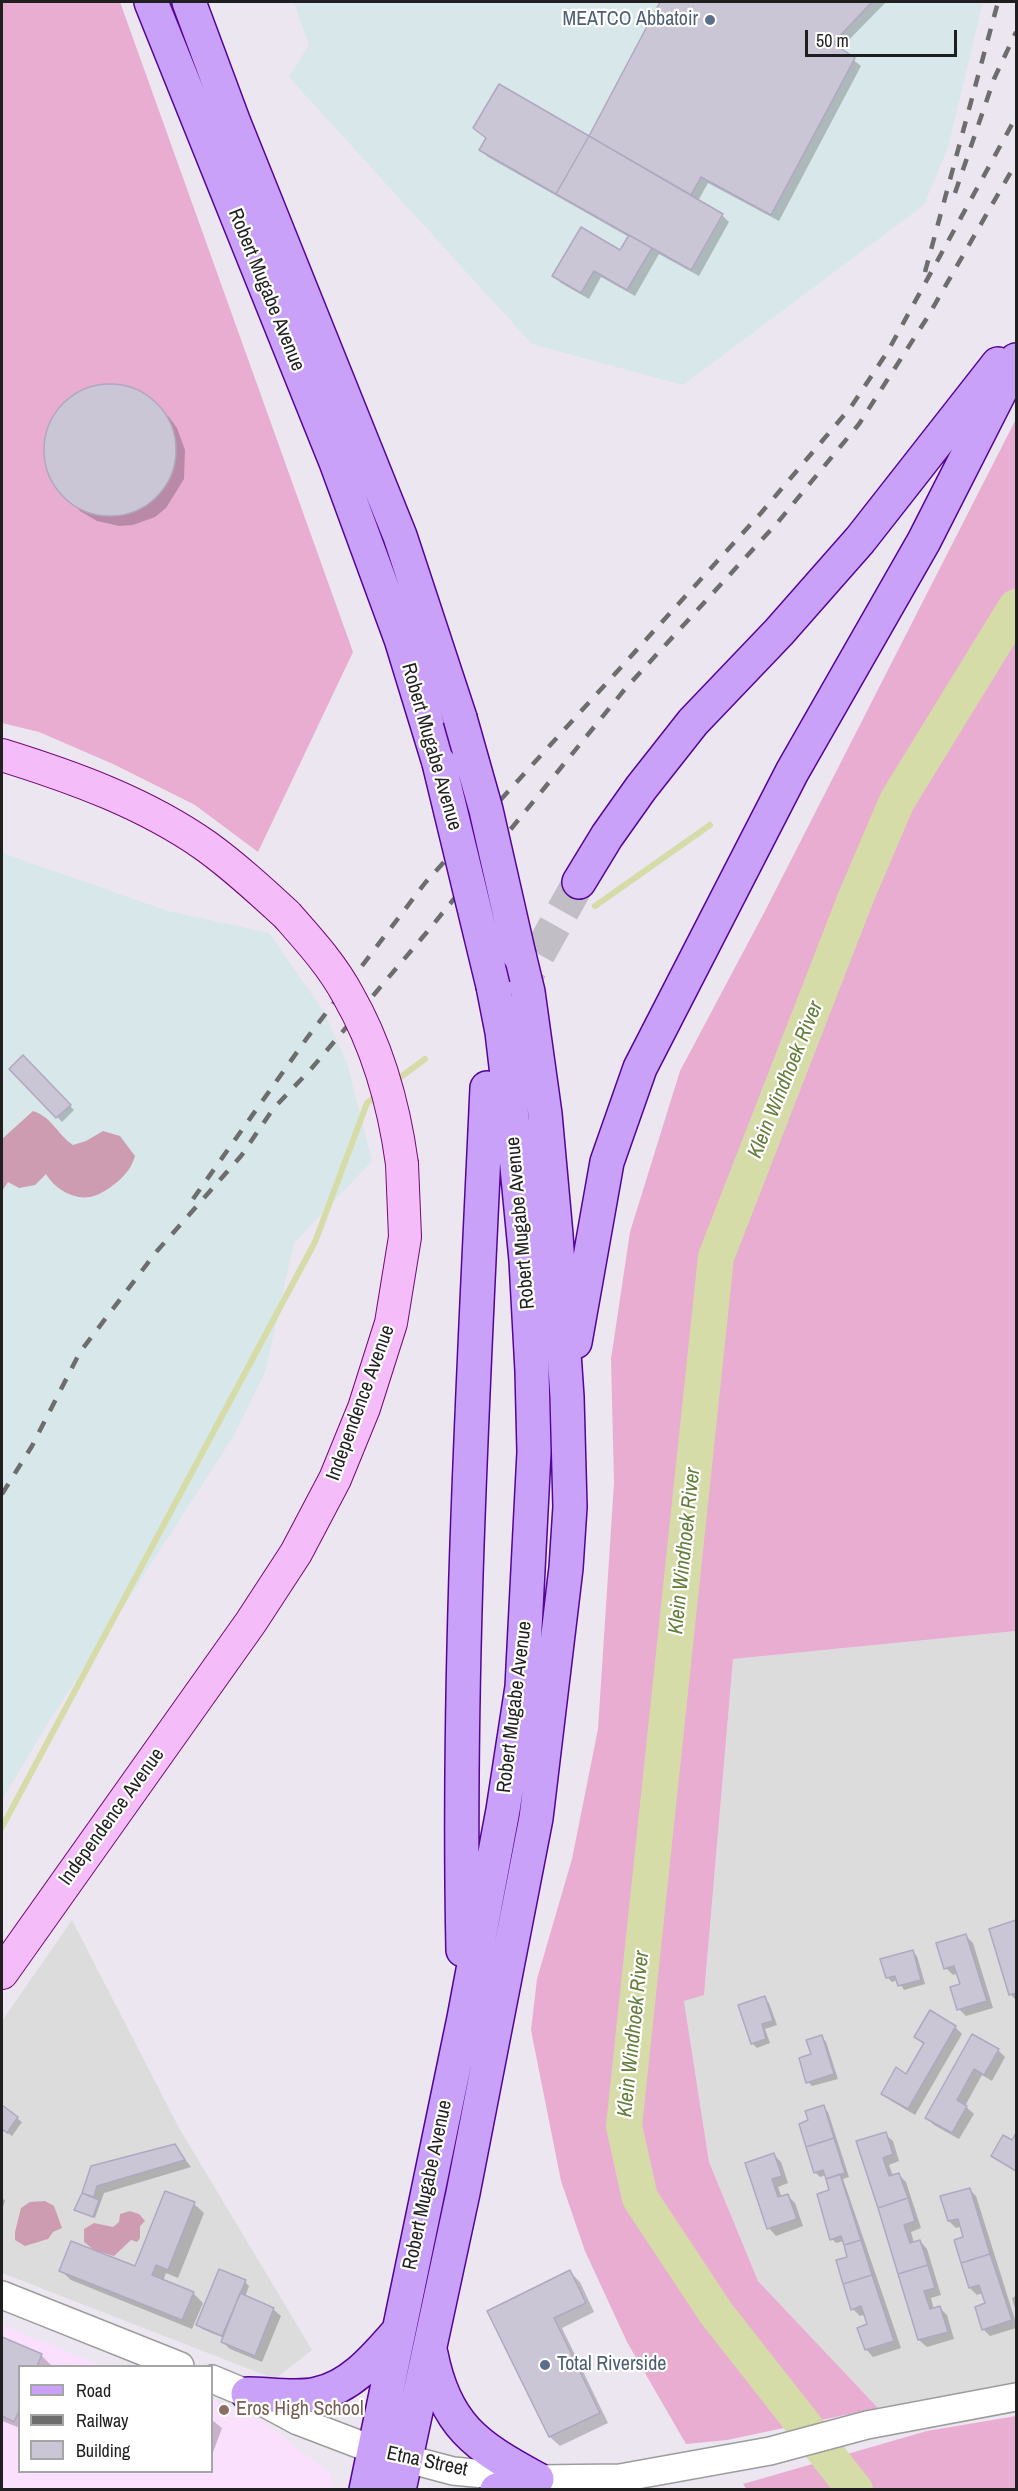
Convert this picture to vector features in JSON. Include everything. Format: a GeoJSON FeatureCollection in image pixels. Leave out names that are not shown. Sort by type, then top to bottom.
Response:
{"type":"FeatureCollection","features":[{"type":"Feature","properties":{"kind":"main road","name":"Robert Mugabe Avenue"},"geometry":{"type":"LineString","coordinates":[[151,2],[336,462],[401,639],[439,763],[502,1032],[526,1260],[534,1452],[522,1687],[503,1810],[464,2018],[366,2490]]}},
{"type":"Feature","properties":{"kind":"main road","name":"Robert Mugabe Avenue"},"geometry":{"type":"LineString","coordinates":[[189,2],[234,123],[400,536],[460,718],[486,810],[528,992],[545,1114],[567,1397],[569,1517],[560,1630],[544,1767],[505,1988],[402,2474]]}},
{"type":"Feature","properties":{"kind":"main road"},"geometry":{"type":"LineString","coordinates":[[579,882],[607,836],[640,789],[693,722],[779,632],[860,540],[1017,342]]}},
{"type":"Feature","properties":{"kind":"main road"},"geometry":{"type":"LineString","coordinates":[[567,1397],[607,1162],[640,1068],[792,772],[924,541],[1017,360]]}},
{"type":"Feature","properties":{"kind":"main road","name":"Independence Avenue"},"geometry":{"type":"LineString","coordinates":[[2,755],[89,785],[173,825],[206,846],[251,881],[287,915],[312,943],[349,996],[373,1048],[386,1085],[397,1127],[402,1164],[405,1237],[391,1323],[364,1408],[330,1490],[296,1553],[251,1622],[2,1973]]}},
{"type":"Feature","properties":{"kind":"main road"},"geometry":{"type":"LineString","coordinates":[[464,2018],[460,1841],[466,1540],[487,1088]]}},
{"type":"Feature","properties":{"kind":"main road"},"geometry":{"type":"LineString","coordinates":[[248,2394],[315,2395],[329,2390],[373,2361],[397,2333]]}},
{"type":"Feature","properties":{"kind":"main road"},"geometry":{"type":"LineString","coordinates":[[432,2336],[431,2354],[436,2379],[458,2422],[474,2441],[494,2456],[537,2479]]}},
{"type":"Feature","properties":{"kind":"main road"},"geometry":{"type":"LineString","coordinates":[[497,2490],[537,2479]]}},
{"type":"Feature","properties":{"kind":"street"},"geometry":{"type":"LineString","coordinates":[[2,2295],[175,2365]]}},
{"type":"Feature","properties":{"kind":"street","name":"Etna Street"},"geometry":{"type":"LineString","coordinates":[[213,2379],[248,2394],[298,2421],[374,2450],[402,2474],[453,2470],[537,2479],[620,2478],[770,2451],[867,2425],[1017,2397]]}},
{"type":"Feature","properties":{"kind":"shaded area"},"geometry":{"type":"Polygon","coordinates":[[[2,2],[120,2],[353,652],[258,852],[195,805],[113,764],[39,732],[2,723],[2,2]]]}},
{"type":"Feature","properties":{"kind":"shaded area"},"geometry":{"type":"Polygon","coordinates":[[[294,2],[983,2],[948,147],[924,205],[683,385],[532,344],[289,77],[309,45],[294,2]]]}},
{"type":"Feature","properties":{"kind":"shaded area"},"geometry":{"type":"Polygon","coordinates":[[[1016,419],[1016,1631],[733,1659],[704,1995],[684,2001],[709,2162],[758,2281],[878,2408],[727,2440],[686,2444],[627,2342],[585,2251],[561,2181],[531,2030],[537,1979],[572,1859],[598,1729],[614,1483],[611,1359],[630,1232],[680,1071],[765,911],[1016,419]]]}},
{"type":"Feature","properties":{"kind":"shaded area"},"geometry":{"type":"Polygon","coordinates":[[[2,853],[168,911],[269,933],[324,1012],[347,1063],[372,1161],[294,1243],[265,1372],[233,1437],[48,1723],[2,1800],[2,853]]]}},
{"type":"Feature","properties":{"kind":"shaded area"},"geometry":{"type":"Polygon","coordinates":[[[33,1111],[50,1121],[73,1145],[86,1141],[103,1131],[120,1136],[135,1156],[130,1167],[123,1177],[110,1188],[90,1197],[77,1197],[65,1192],[46,1174],[35,1185],[19,1188],[8,1182],[2,1191],[2,1139],[33,1111]]]}},
{"type":"Feature","properties":{"kind":"shaded area"},"geometry":{"type":"Polygon","coordinates":[[[1016,1631],[1016,2386],[878,2408],[758,2281],[709,2162],[684,2000],[704,1994],[733,1659],[1016,1631]]]}},
{"type":"Feature","properties":{"kind":"shaded area"},"geometry":{"type":"Polygon","coordinates":[[[72,1920],[179,2128],[312,2350],[275,2379],[2,2273],[2,2021],[72,1920]]]}},
{"type":"Feature","properties":{"kind":"shaded area"},"geometry":{"type":"Polygon","coordinates":[[[45,2201],[54,2206],[62,2228],[53,2232],[48,2239],[25,2246],[15,2240],[21,2208],[30,2202],[45,2201]]]}},
{"type":"Feature","properties":{"kind":"shaded area"},"geometry":{"type":"Polygon","coordinates":[[[130,2211],[139,2214],[145,2221],[140,2226],[140,2238],[137,2242],[131,2240],[114,2256],[94,2250],[84,2242],[84,2229],[94,2223],[113,2227],[119,2222],[120,2214],[130,2211]]]}},
{"type":"Feature","properties":{"kind":"shaded area","name":"Eros High School"},"geometry":{"type":"Polygon","coordinates":[[[2,2325],[101,2365],[18,2365],[18,2473],[213,2473],[213,2399],[262,2421],[329,2473],[335,2489],[2,2489],[2,2325]]]}},
{"type":"Feature","properties":{"kind":"shaded area"},"geometry":{"type":"Polygon","coordinates":[[[1016,2416],[1016,2489],[747,2490],[743,2484],[927,2431],[1016,2416]]]}},
{"type":"Feature","properties":{"kind":"building"},"geometry":{"type":"Polygon","coordinates":[[[660,2],[872,2],[833,43],[855,58],[771,215],[701,177],[691,195],[589,136],[660,2]]]}},
{"type":"Feature","properties":{"kind":"building"},"geometry":{"type":"Polygon","coordinates":[[[499,84],[589,136],[556,194],[479,150],[486,138],[473,128],[499,84]]]}},
{"type":"Feature","properties":{"kind":"building"},"geometry":{"type":"Polygon","coordinates":[[[589,136],[723,214],[691,270],[556,194],[589,136]]]}},
{"type":"Feature","properties":{"kind":"building"},"geometry":{"type":"Polygon","coordinates":[[[581,227],[620,250],[629,235],[652,248],[627,290],[594,271],[581,293],[552,276],[581,227]]]}},
{"type":"Feature","properties":{"kind":"building"},"geometry":{"type":"Polygon","coordinates":[[[110,384],[135,389],[157,403],[171,425],[176,450],[171,475],[157,497],[135,511],[110,516],[85,511],[63,497],[49,475],[44,450],[49,425],[63,403],[85,389],[110,384]]]}},
{"type":"Feature","properties":{"kind":"building"},"geometry":{"type":"Polygon","coordinates":[[[23,1055],[71,1105],[56,1118],[9,1069],[23,1055]]]}},
{"type":"Feature","properties":{"kind":"building"},"geometry":{"type":"Polygon","coordinates":[[[1016,1920],[1016,1993],[1009,1995],[989,1929],[1016,1920]]]}},
{"type":"Feature","properties":{"kind":"building"},"geometry":{"type":"Polygon","coordinates":[[[966,1934],[987,2001],[957,2010],[950,1987],[960,1984],[954,1966],[944,1969],[936,1943],[966,1934]]]}},
{"type":"Feature","properties":{"kind":"building"},"geometry":{"type":"Polygon","coordinates":[[[913,1950],[921,1980],[898,1986],[895,1976],[886,1978],[880,1959],[913,1950]]]}},
{"type":"Feature","properties":{"kind":"building"},"geometry":{"type":"Polygon","coordinates":[[[765,1996],[773,2021],[762,2024],[766,2039],[751,2044],[738,2005],[765,1996]]]}},
{"type":"Feature","properties":{"kind":"building"},"geometry":{"type":"Polygon","coordinates":[[[930,2010],[956,2026],[908,2109],[881,2094],[896,2067],[906,2074],[924,2043],[914,2037],[930,2010]]]}},
{"type":"Feature","properties":{"kind":"building"},"geometry":{"type":"Polygon","coordinates":[[[972,2034],[999,2049],[984,2075],[974,2069],[957,2100],[967,2106],[952,2133],[925,2118],[972,2034]]]}},
{"type":"Feature","properties":{"kind":"building"},"geometry":{"type":"Polygon","coordinates":[[[822,2035],[834,2074],[806,2083],[799,2058],[811,2054],[806,2040],[822,2035]]]}},
{"type":"Feature","properties":{"kind":"building"},"geometry":{"type":"Polygon","coordinates":[[[2,2105],[18,2117],[7,2133],[2,2129],[2,2105]]]}},
{"type":"Feature","properties":{"kind":"building"},"geometry":{"type":"Polygon","coordinates":[[[824,2105],[834,2138],[806,2147],[799,2124],[808,2120],[805,2111],[824,2105]]]}},
{"type":"Feature","properties":{"kind":"building"},"geometry":{"type":"Polygon","coordinates":[[[886,2132],[893,2154],[883,2158],[889,2176],[899,2173],[908,2198],[878,2208],[856,2141],[886,2132]]]}},
{"type":"Feature","properties":{"kind":"building"},"geometry":{"type":"Polygon","coordinates":[[[1016,2133],[1016,2171],[991,2156],[1003,2135],[1012,2140],[1016,2133]]]}},
{"type":"Feature","properties":{"kind":"building"},"geometry":{"type":"Polygon","coordinates":[[[834,2138],[845,2173],[826,2179],[823,2170],[814,2173],[806,2147],[834,2138]]]}},
{"type":"Feature","properties":{"kind":"building"},"geometry":{"type":"Polygon","coordinates":[[[175,2144],[185,2160],[97,2186],[94,2197],[82,2193],[91,2166],[175,2144]]]}},
{"type":"Feature","properties":{"kind":"building"},"geometry":{"type":"Polygon","coordinates":[[[774,2153],[782,2176],[772,2179],[778,2197],[788,2194],[797,2219],[767,2229],[745,2163],[774,2153]]]}},
{"type":"Feature","properties":{"kind":"building"},"geometry":{"type":"Polygon","coordinates":[[[840,2174],[861,2240],[844,2245],[841,2236],[830,2240],[817,2194],[829,2190],[826,2179],[840,2174]]]}},
{"type":"Feature","properties":{"kind":"building"},"geometry":{"type":"Polygon","coordinates":[[[970,2188],[990,2254],[961,2263],[954,2240],[963,2237],[958,2219],[948,2221],[940,2196],[970,2188]]]}},
{"type":"Feature","properties":{"kind":"building"},"geometry":{"type":"Polygon","coordinates":[[[165,2191],[195,2202],[168,2270],[156,2265],[152,2275],[194,2292],[182,2320],[59,2271],[71,2241],[135,2266],[165,2191]]]}},
{"type":"Feature","properties":{"kind":"building"},"geometry":{"type":"Polygon","coordinates":[[[82,2193],[99,2200],[93,2217],[74,2210],[82,2193]]]}},
{"type":"Feature","properties":{"kind":"building"},"geometry":{"type":"Polygon","coordinates":[[[908,2198],[915,2221],[904,2225],[910,2243],[920,2240],[928,2265],[898,2274],[878,2208],[908,2198]]]}},
{"type":"Feature","properties":{"kind":"building"},"geometry":{"type":"Polygon","coordinates":[[[861,2240],[872,2275],[843,2284],[836,2260],[847,2257],[844,2245],[861,2240]]]}},
{"type":"Feature","properties":{"kind":"building"},"geometry":{"type":"Polygon","coordinates":[[[990,2254],[1012,2320],[982,2330],[975,2307],[985,2303],[979,2285],[969,2288],[961,2263],[990,2254]]]}},
{"type":"Feature","properties":{"kind":"building"},"geometry":{"type":"Polygon","coordinates":[[[928,2265],[935,2288],[924,2291],[930,2309],[940,2306],[948,2332],[918,2340],[898,2274],[928,2265]]]}},
{"type":"Feature","properties":{"kind":"building"},"geometry":{"type":"Polygon","coordinates":[[[219,2269],[246,2280],[222,2336],[196,2325],[219,2269]]]}},
{"type":"Feature","properties":{"kind":"building","name":"Total Riverside"},"geometry":{"type":"Polygon","coordinates":[[[570,2270],[586,2303],[554,2318],[600,2413],[549,2437],[487,2311],[570,2270]]]}},
{"type":"Feature","properties":{"kind":"building"},"geometry":{"type":"Polygon","coordinates":[[[872,2275],[894,2341],[865,2350],[857,2328],[867,2324],[861,2306],[851,2310],[843,2284],[872,2275]]]}},
{"type":"Feature","properties":{"kind":"building"},"geometry":{"type":"Polygon","coordinates":[[[240,2293],[274,2308],[255,2356],[221,2342],[240,2293]]]}},
{"type":"Feature","properties":{"kind":"building"},"geometry":{"type":"Polygon","coordinates":[[[2,2337],[42,2354],[37,2365],[18,2365],[18,2413],[14,2422],[2,2416],[2,2337]]]}},
{"type":"Feature","properties":{"kind":"waterway","name":"Klein Windhoek River"},"geometry":{"type":"LineString","coordinates":[[855,2490],[716,2313],[640,2198],[624,2126],[716,1257],[856,897],[897,801],[1016,607]]}},
{"type":"Feature","properties":{"kind":"waterway"},"geometry":{"type":"LineString","coordinates":[[595,906],[710,825]]}},
{"type":"Feature","properties":{"kind":"waterway"},"geometry":{"type":"LineString","coordinates":[[394,1082],[425,1059]]}},
{"type":"Feature","properties":{"kind":"waterway"},"geometry":{"type":"LineString","coordinates":[[2,1827],[315,1242],[367,1103],[379,1094]]}},
{"type":"Feature","properties":{"kind":"waterway","name":"Klein Windhoek River"},"geometry":{"type":"LineString","coordinates":[[853,2488],[857,2490]]}},
{"type":"Feature","properties":{"kind":"tunnel"},"geometry":{"type":"LineString","coordinates":[[515,997],[579,882]]}},
{"type":"Feature","properties":{"kind":"railway"},"geometry":{"type":"LineString","coordinates":[[925,272],[998,2]]}},
{"type":"Feature","properties":{"kind":"railway"},"geometry":{"type":"LineString","coordinates":[[955,193],[994,79],[1016,32]]}},
{"type":"Feature","properties":{"kind":"railway"},"geometry":{"type":"LineString","coordinates":[[193,1199],[307,1038],[425,883],[761,513],[851,407],[888,351],[1016,117]]}},
{"type":"Feature","properties":{"kind":"railway"},"geometry":{"type":"LineString","coordinates":[[2,1494],[32,1446],[80,1352],[157,1251],[241,1156],[273,1109],[311,1069],[427,932],[625,689],[778,522],[859,424],[927,318],[1016,163]]}},
{"type":"Feature","properties":{"kind":"place","name":"MEATCO Abbatoir"},"geometry":{"type":"Point","coordinates":[710,20]}},
{"type":"Feature","properties":{"kind":"place","name":"Total Riverside"},"geometry":{"type":"Point","coordinates":[545,2365]}},
{"type":"Feature","properties":{"kind":"place","name":"Eros High School"},"geometry":{"type":"Point","coordinates":[224,2410]}}]}
